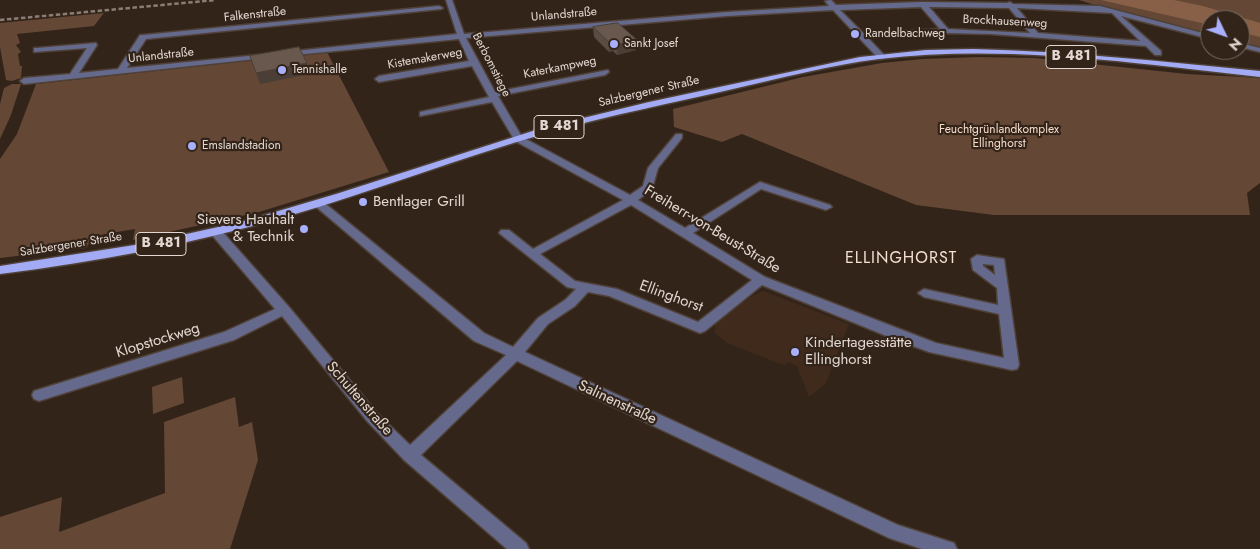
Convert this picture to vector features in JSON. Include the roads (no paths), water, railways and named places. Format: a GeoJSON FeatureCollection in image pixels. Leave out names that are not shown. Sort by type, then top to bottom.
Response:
{"type":"FeatureCollection","features":[{"type":"Feature","properties":{"kind":"main road","name":"Salzbergener Straße"},"geometry":{"type":"LineString","coordinates":[[0,270],[114,253],[216,232],[318,203],[518,139],[642,107],[829,66],[882,57],[967,52],[1028,53],[1260,74]]}},
{"type":"Feature","properties":{"kind":"street","name":"Berbomstiege"},"geometry":{"type":"LineString","coordinates":[[449,0],[461,35],[474,63],[518,139]]}},
{"type":"Feature","properties":{"kind":"street"},"geometry":{"type":"LineString","coordinates":[[1074,0],[1200,34]]}},
{"type":"Feature","properties":{"kind":"street","name":"Unlandstraße"},"geometry":{"type":"LineString","coordinates":[[24,81],[461,35],[830,3],[1043,4],[1111,11]]}},
{"type":"Feature","properties":{"kind":"street"},"geometry":{"type":"LineString","coordinates":[[830,3],[882,57]]}},
{"type":"Feature","properties":{"kind":"street"},"geometry":{"type":"LineString","coordinates":[[922,4],[946,31]]}},
{"type":"Feature","properties":{"kind":"street"},"geometry":{"type":"LineString","coordinates":[[1010,4],[1035,34]]}},
{"type":"Feature","properties":{"kind":"street","name":"Falkenstraße"},"geometry":{"type":"LineString","coordinates":[[121,71],[143,37],[439,8]]}},
{"type":"Feature","properties":{"kind":"street"},"geometry":{"type":"LineString","coordinates":[[1111,11],[1158,53]]}},
{"type":"Feature","properties":{"kind":"street","name":"Brockhausenweg"},"geometry":{"type":"LineString","coordinates":[[860,35],[946,31],[1035,34],[1148,44]]}},
{"type":"Feature","properties":{"kind":"street"},"geometry":{"type":"LineString","coordinates":[[37,50],[93,44],[72,77]]}},
{"type":"Feature","properties":{"kind":"street","name":"Kistemakerweg"},"geometry":{"type":"LineString","coordinates":[[379,79],[474,63]]}},
{"type":"Feature","properties":{"kind":"street","name":"Katerkampweg"},"geometry":{"type":"LineString","coordinates":[[423,114],[605,72]]}},
{"type":"Feature","properties":{"kind":"street"},"geometry":{"type":"LineString","coordinates":[[532,254],[631,200],[648,187],[653,168],[679,136]]}},
{"type":"Feature","properties":{"kind":"street","name":"Freiherr-von-Beust-Straße"},"geometry":{"type":"LineString","coordinates":[[518,139],[631,200],[762,280],[902,337],[934,348],[1012,365],[1005,311]]}},
{"type":"Feature","properties":{"kind":"street"},"geometry":{"type":"LineString","coordinates":[[686,232],[760,185],[826,207]]}},
{"type":"Feature","properties":{"kind":"street","name":"Salinenstraße"},"geometry":{"type":"LineString","coordinates":[[318,203],[479,337],[895,532],[948,549]]}},
{"type":"Feature","properties":{"kind":"street","name":"Schultenstraße"},"geometry":{"type":"LineString","coordinates":[[216,232],[372,416],[410,455],[520,549]]}},
{"type":"Feature","properties":{"kind":"street","name":"Ellinghorst"},"geometry":{"type":"LineString","coordinates":[[505,233],[571,284],[612,292],[700,328],[762,280]]}},
{"type":"Feature","properties":{"kind":"street"},"geometry":{"type":"LineString","coordinates":[[924,293],[1005,311],[1002,286]]}},
{"type":"Feature","properties":{"kind":"street"},"geometry":{"type":"LineString","coordinates":[[410,455],[515,355],[543,321],[570,303],[585,287]]}},
{"type":"Feature","properties":{"kind":"street","name":"Klopstockweg"},"geometry":{"type":"LineString","coordinates":[[39,395],[229,336],[284,310]]}},
{"type":"Feature","properties":{"kind":"railway"},"geometry":{"type":"LineString","coordinates":[[0,20],[216,0]]}},
{"type":"Feature","properties":{"kind":"place","name":"Randelbachweg"},"geometry":{"type":"Point","coordinates":[855,34]}},
{"type":"Feature","properties":{"kind":"place","name":"Sankt Josef"},"geometry":{"type":"Point","coordinates":[614,44]}},
{"type":"Feature","properties":{"kind":"place","name":"Tennishalle"},"geometry":{"type":"Point","coordinates":[282,70]}},
{"type":"Feature","properties":{"kind":"place","name":"Emslandstadion"},"geometry":{"type":"Point","coordinates":[192,146]}},
{"type":"Feature","properties":{"kind":"place","name":"Bentlager Grill"},"geometry":{"type":"Point","coordinates":[363,202]}},
{"type":"Feature","properties":{"kind":"place","name":"Sievers Hauhalt & Technik"},"geometry":{"type":"Point","coordinates":[304,229]}},
{"type":"Feature","properties":{"kind":"place","name":"Kindertagesstätte Ellinghorst"},"geometry":{"type":"Point","coordinates":[795,352]}},
{"type":"Feature","properties":{"kind":"district","name":"ELLINGHORST"},"geometry":{"type":"Point","coordinates":[901,259]}},
{"type":"Feature","properties":{"kind":"park label","name":"Feuchtgrünlandkomplex Ellinghorst"},"geometry":{"type":"Point","coordinates":[999,137]}}]}
